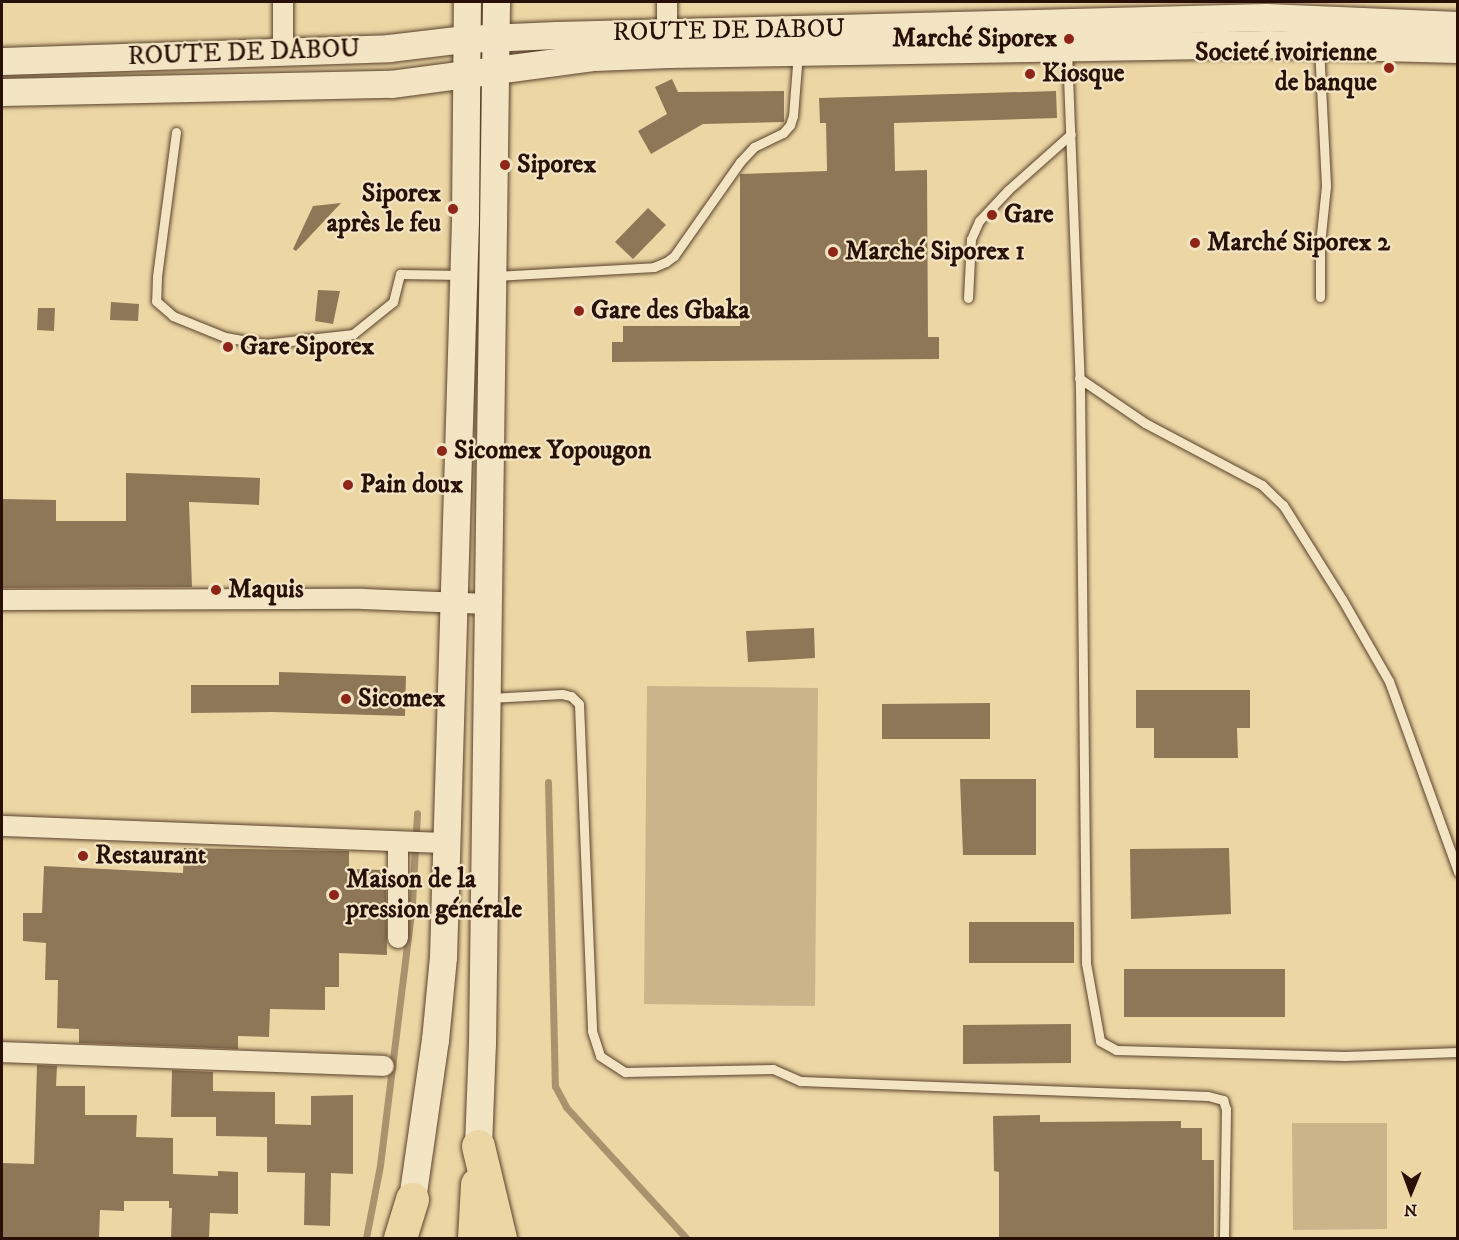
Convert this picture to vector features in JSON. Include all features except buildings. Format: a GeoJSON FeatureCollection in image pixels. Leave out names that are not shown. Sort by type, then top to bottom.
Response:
{"type":"FeatureCollection","features":[{"type":"Feature","properties":{"kind":"highway"},"geometry":{"type":"LineString","coordinates":[[474,1239],[478,1146]]}},
{"type":"Feature","properties":{"kind":"highway"},"geometry":{"type":"LineString","coordinates":[[478,1146],[500,1239]]}},
{"type":"Feature","properties":{"kind":"highway"},"geometry":{"type":"LineString","coordinates":[[400,1239],[412,1199]]}},
{"type":"Feature","properties":{"kind":"street"},"geometry":{"type":"LineString","coordinates":[[283,2],[283,51]]}},
{"type":"Feature","properties":{"kind":"street"},"geometry":{"type":"LineString","coordinates":[[412,1199],[443,957],[439,843],[455,603],[467,2]]}},
{"type":"Feature","properties":{"kind":"street"},"geometry":{"type":"LineString","coordinates":[[478,1146],[482,1044],[496,2]]}},
{"type":"Feature","properties":{"kind":"street"},"geometry":{"type":"LineString","coordinates":[[667,2],[667,33]]}},
{"type":"Feature","properties":{"kind":"street"},"geometry":{"type":"LineString","coordinates":[[1266,9],[1267,44]]}},
{"type":"Feature","properties":{"kind":"street","name":"ROUTE DE DABOU"},"geometry":{"type":"LineString","coordinates":[[2,61],[388,48],[465,39],[1266,9],[1458,25]]}},
{"type":"Feature","properties":{"kind":"street","name":"ROUTE DE DABOU"},"geometry":{"type":"LineString","coordinates":[[2,92],[391,84],[594,57],[798,50],[1267,44],[1458,49]]}},
{"type":"Feature","properties":{"kind":"street"},"geometry":{"type":"LineString","coordinates":[[2,600],[363,599],[488,604]]}},
{"type":"Feature","properties":{"kind":"street"},"geometry":{"type":"LineString","coordinates":[[2,826],[439,843]]}},
{"type":"Feature","properties":{"kind":"street"},"geometry":{"type":"LineString","coordinates":[[398,938],[401,843]]}},
{"type":"Feature","properties":{"kind":"street"},"geometry":{"type":"LineString","coordinates":[[2,1052],[384,1066]]}},
{"type":"Feature","properties":{"kind":"lane"},"geometry":{"type":"LineString","coordinates":[[1319,46],[1326,186],[1320,244],[1320,297]]}},
{"type":"Feature","properties":{"kind":"lane"},"geometry":{"type":"LineString","coordinates":[[1067,47],[1079,378],[1086,963],[1100,1041],[1116,1050],[1345,1056],[1458,1052]]}},
{"type":"Feature","properties":{"kind":"lane"},"geometry":{"type":"LineString","coordinates":[[493,276],[654,267],[666,262],[674,256],[740,162],[754,147],[783,133],[790,124],[793,116],[798,50]]}},
{"type":"Feature","properties":{"kind":"lane"},"geometry":{"type":"LineString","coordinates":[[176,132],[157,277],[156,301],[173,316],[225,337],[264,344],[353,334],[393,302],[400,274],[463,275]]}},
{"type":"Feature","properties":{"kind":"lane"},"geometry":{"type":"LineString","coordinates":[[968,298],[971,240],[979,221],[1008,190],[1071,134]]}},
{"type":"Feature","properties":{"kind":"lane"},"geometry":{"type":"LineString","coordinates":[[1079,378],[1145,423],[1262,485],[1283,505],[1342,599],[1389,681],[1458,872]]}},
{"type":"Feature","properties":{"kind":"lane"},"geometry":{"type":"LineString","coordinates":[[485,699],[562,694],[571,696],[579,704],[592,1030],[600,1056],[625,1072],[773,1069],[800,1081],[1208,1096],[1223,1100],[1226,1110],[1224,1239]]}},
{"type":"Feature","properties":{"kind":"shaded area"},"geometry":{"type":"Polygon","coordinates":[[[647,686],[818,688],[815,1006],[644,1004],[647,686]]]}},
{"type":"Feature","properties":{"kind":"shaded area"},"geometry":{"type":"Polygon","coordinates":[[[1292,1123],[1387,1123],[1387,1229],[1293,1230],[1292,1123]]]}},
{"type":"Feature","properties":{"kind":"waterway"},"geometry":{"type":"LineString","coordinates":[[548,782],[555,1086],[566,1107],[686,1238]]}},
{"type":"Feature","properties":{"kind":"waterway"},"geometry":{"type":"LineString","coordinates":[[366,1238],[380,1165],[412,903],[417,813]]}},
{"type":"Feature","properties":{"kind":"place","name":"Marché Siporex"},"geometry":{"type":"Point","coordinates":[1069,39]}},
{"type":"Feature","properties":{"kind":"place","name":"Societé ivoirienne de banque"},"geometry":{"type":"Point","coordinates":[1389,68]}},
{"type":"Feature","properties":{"kind":"place","name":"Kiosque"},"geometry":{"type":"Point","coordinates":[1030,74]}},
{"type":"Feature","properties":{"kind":"place","name":"Siporex"},"geometry":{"type":"Point","coordinates":[505,165]}},
{"type":"Feature","properties":{"kind":"place","name":"Siporex après le feu"},"geometry":{"type":"Point","coordinates":[453,209]}},
{"type":"Feature","properties":{"kind":"place","name":"Gare"},"geometry":{"type":"Point","coordinates":[992,215]}},
{"type":"Feature","properties":{"kind":"place","name":"Marché Siporex 2"},"geometry":{"type":"Point","coordinates":[1195,243]}},
{"type":"Feature","properties":{"kind":"place","name":"Marché Siporex 1"},"geometry":{"type":"Point","coordinates":[833,252]}},
{"type":"Feature","properties":{"kind":"place","name":"Gare des Gbaka"},"geometry":{"type":"Point","coordinates":[579,311]}},
{"type":"Feature","properties":{"kind":"place","name":"Gare Siporex"},"geometry":{"type":"Point","coordinates":[228,347]}},
{"type":"Feature","properties":{"kind":"place","name":"Sicomex Yopougon"},"geometry":{"type":"Point","coordinates":[442,451]}},
{"type":"Feature","properties":{"kind":"place","name":"Pain doux"},"geometry":{"type":"Point","coordinates":[348,485]}},
{"type":"Feature","properties":{"kind":"place","name":"Maquis"},"geometry":{"type":"Point","coordinates":[216,590]}},
{"type":"Feature","properties":{"kind":"place","name":"Sicomex"},"geometry":{"type":"Point","coordinates":[346,699]}},
{"type":"Feature","properties":{"kind":"place","name":"Restaurant"},"geometry":{"type":"Point","coordinates":[83,856]}},
{"type":"Feature","properties":{"kind":"place","name":"Maison de la pression générale"},"geometry":{"type":"Point","coordinates":[334,895]}}]}
